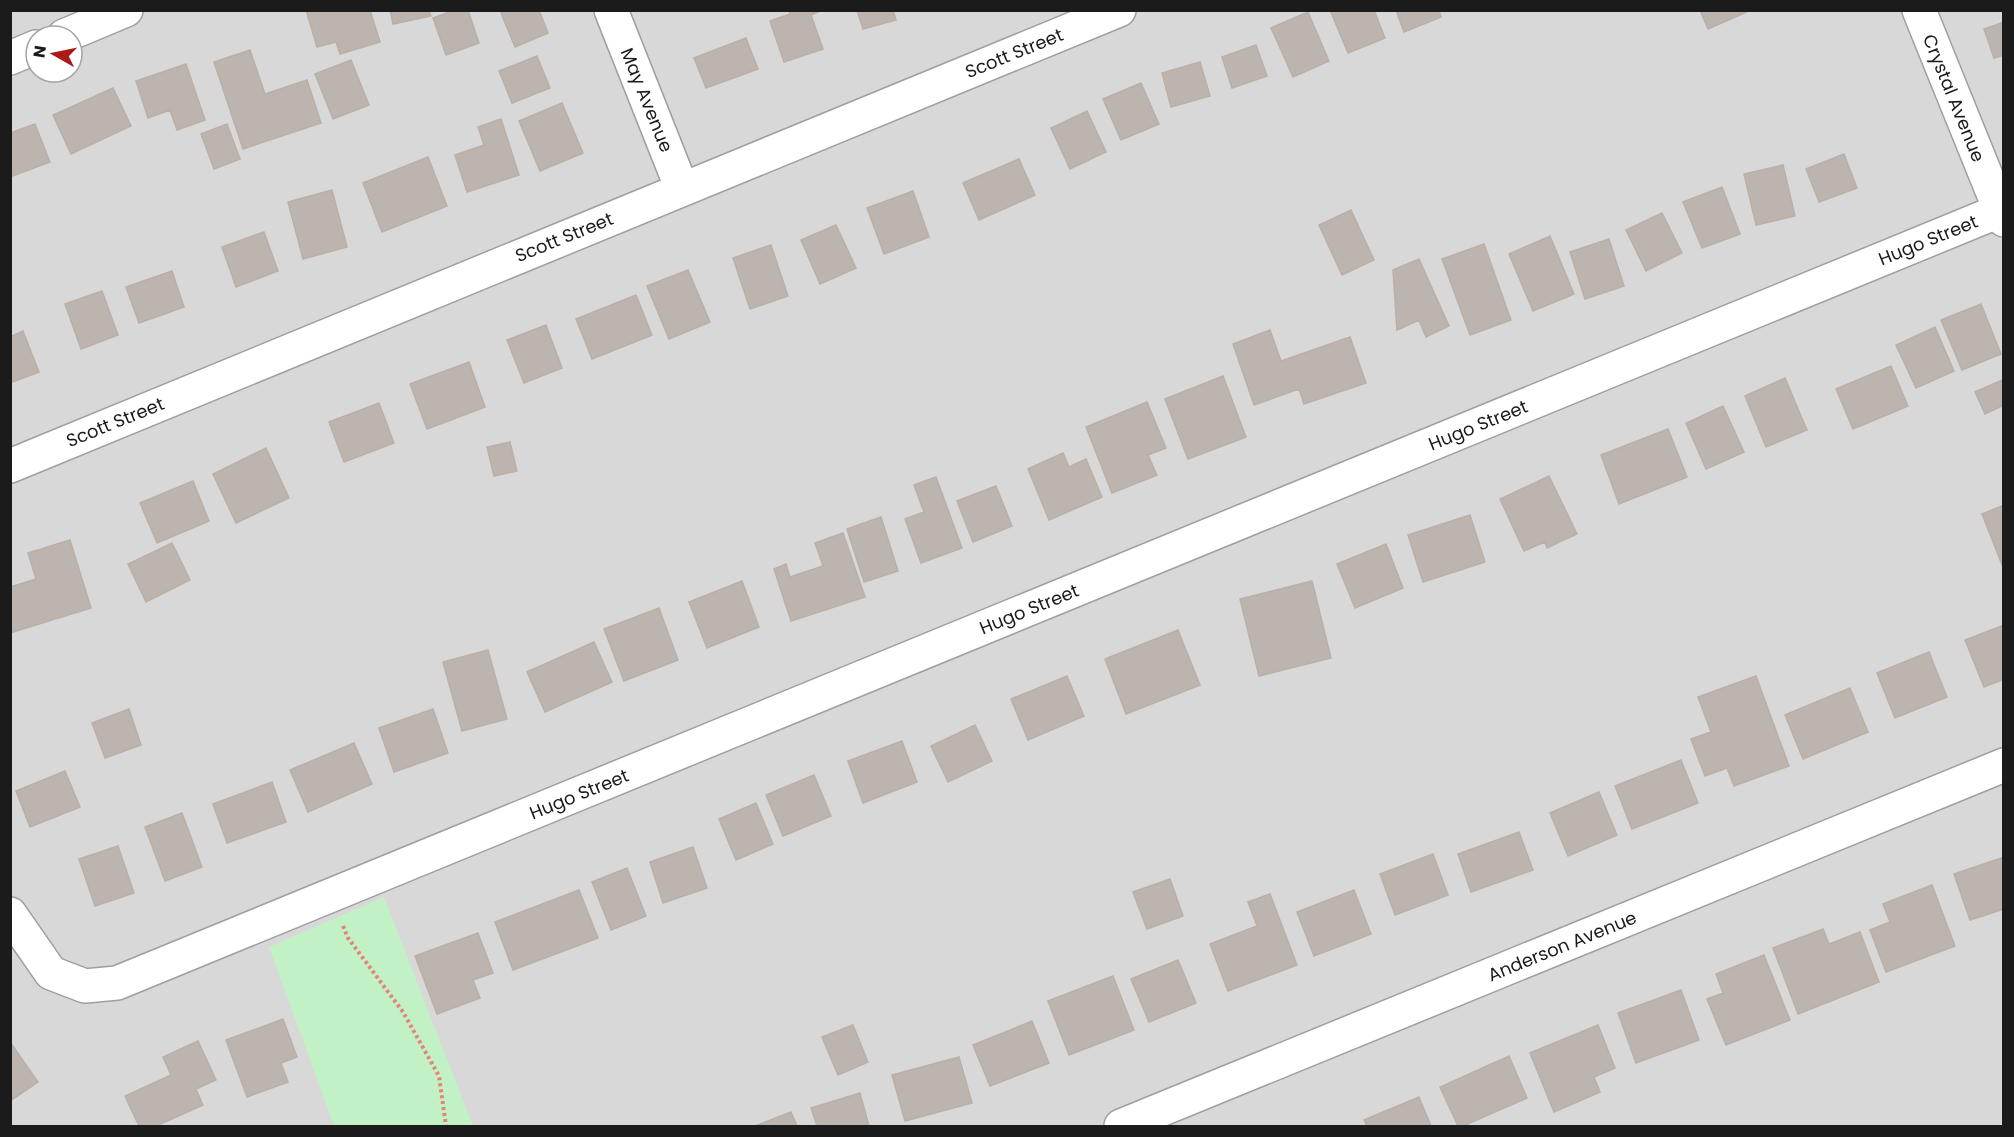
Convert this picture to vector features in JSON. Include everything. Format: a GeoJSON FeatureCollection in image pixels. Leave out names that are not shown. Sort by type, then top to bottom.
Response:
{"type":"FeatureCollection","features":[{"type":"Feature","properties":{"kind":"street"},"geometry":{"type":"LineString","coordinates":[[84,28],[126,10]]}},
{"type":"Feature","properties":{"kind":"street","name":"May Avenue"},"geometry":{"type":"LineString","coordinates":[[611,10],[682,189]]}},
{"type":"Feature","properties":{"kind":"street","name":"Scott Street"},"geometry":{"type":"LineString","coordinates":[[10,466],[1119,10]]}},
{"type":"Feature","properties":{"kind":"street","name":"Crystal Avenue"},"geometry":{"type":"LineString","coordinates":[[1919,10],[2002,213]]}},
{"type":"Feature","properties":{"kind":"street"},"geometry":{"type":"LineString","coordinates":[[10,58],[24,52]]}},
{"type":"Feature","properties":{"kind":"street","name":"Hugo Street"},"geometry":{"type":"LineString","coordinates":[[10,914],[51,973],[85,986],[117,983],[2002,213]]}},
{"type":"Feature","properties":{"kind":"street","name":"Anderson Avenue"},"geometry":{"type":"LineString","coordinates":[[1121,1126],[2004,765]]}},
{"type":"Feature","properties":{"kind":"path"},"geometry":{"type":"LineString","coordinates":[[330,896],[348,938],[403,1012],[439,1076],[446,1126]]}},
{"type":"Feature","properties":{"kind":"shaded area"},"geometry":{"type":"Polygon","coordinates":[[[11,11],[2003,11],[2003,1126],[11,1126],[11,11]]]}},
{"type":"Feature","properties":{"kind":"green space"},"geometry":{"type":"Polygon","coordinates":[[[384,897],[473,1126],[334,1126],[269,947],[384,897]]]}},
{"type":"Feature","properties":{"kind":"building"},"geometry":{"type":"Polygon","coordinates":[[[306,10],[370,10],[380,42],[340,54],[336,42],[317,47],[306,10]]]}},
{"type":"Feature","properties":{"kind":"building"},"geometry":{"type":"Polygon","coordinates":[[[390,10],[429,10],[431,16],[393,24],[390,10]]]}},
{"type":"Feature","properties":{"kind":"building"},"geometry":{"type":"Polygon","coordinates":[[[455,10],[468,10],[479,43],[446,55],[433,18],[455,10]]]}},
{"type":"Feature","properties":{"kind":"building"},"geometry":{"type":"Polygon","coordinates":[[[508,10],[539,10],[548,33],[515,47],[501,13],[508,10]]]}},
{"type":"Feature","properties":{"kind":"building"},"geometry":{"type":"Polygon","coordinates":[[[789,10],[822,10],[811,15],[823,49],[784,62],[770,21],[790,14],[789,10]]]}},
{"type":"Feature","properties":{"kind":"building"},"geometry":{"type":"Polygon","coordinates":[[[857,10],[893,10],[896,20],[863,29],[857,10]]]}},
{"type":"Feature","properties":{"kind":"building"},"geometry":{"type":"Polygon","coordinates":[[[1330,10],[1374,10],[1385,38],[1348,53],[1330,10]]]}},
{"type":"Feature","properties":{"kind":"building"},"geometry":{"type":"Polygon","coordinates":[[[1396,10],[1439,10],[1441,17],[1404,32],[1396,10]]]}},
{"type":"Feature","properties":{"kind":"building"},"geometry":{"type":"Polygon","coordinates":[[[1700,10],[1746,10],[1747,12],[1708,29],[1700,10]]]}},
{"type":"Feature","properties":{"kind":"building"},"geometry":{"type":"Polygon","coordinates":[[[1308,12],[1329,61],[1293,77],[1271,28],[1308,12]]]}},
{"type":"Feature","properties":{"kind":"building"},"geometry":{"type":"Polygon","coordinates":[[[2004,22],[2004,55],[1994,58],[1984,29],[2004,22]]]}},
{"type":"Feature","properties":{"kind":"building"},"geometry":{"type":"Polygon","coordinates":[[[746,38],[758,69],[706,88],[694,58],[746,38]]]}},
{"type":"Feature","properties":{"kind":"building"},"geometry":{"type":"Polygon","coordinates":[[[1256,45],[1267,76],[1232,88],[1222,57],[1256,45]]]}},
{"type":"Feature","properties":{"kind":"building"},"geometry":{"type":"Polygon","coordinates":[[[250,50],[265,94],[307,80],[321,123],[243,149],[214,62],[250,50]]]}},
{"type":"Feature","properties":{"kind":"building"},"geometry":{"type":"Polygon","coordinates":[[[537,56],[550,88],[512,103],[499,71],[537,56]]]}},
{"type":"Feature","properties":{"kind":"building"},"geometry":{"type":"Polygon","coordinates":[[[351,60],[369,105],[333,119],[315,74],[351,60]]]}},
{"type":"Feature","properties":{"kind":"building"},"geometry":{"type":"Polygon","coordinates":[[[1200,62],[1210,96],[1171,107],[1162,73],[1200,62]]]}},
{"type":"Feature","properties":{"kind":"building"},"geometry":{"type":"Polygon","coordinates":[[[186,64],[205,120],[177,130],[170,110],[148,118],[136,81],[186,64]]]}},
{"type":"Feature","properties":{"kind":"building"},"geometry":{"type":"Polygon","coordinates":[[[1141,83],[1159,124],[1121,140],[1103,99],[1141,83]]]}},
{"type":"Feature","properties":{"kind":"building"},"geometry":{"type":"Polygon","coordinates":[[[113,88],[131,126],[71,154],[53,115],[113,88]]]}},
{"type":"Feature","properties":{"kind":"building"},"geometry":{"type":"Polygon","coordinates":[[[562,103],[583,153],[540,171],[519,121],[562,103]]]}},
{"type":"Feature","properties":{"kind":"building"},"geometry":{"type":"Polygon","coordinates":[[[1087,111],[1106,152],[1070,169],[1051,128],[1087,111]]]}},
{"type":"Feature","properties":{"kind":"building"},"geometry":{"type":"Polygon","coordinates":[[[501,119],[519,175],[467,192],[455,155],[484,145],[478,127],[501,119]]]}},
{"type":"Feature","properties":{"kind":"building"},"geometry":{"type":"Polygon","coordinates":[[[35,124],[50,162],[10,177],[10,133],[35,124]]]}},
{"type":"Feature","properties":{"kind":"building"},"geometry":{"type":"Polygon","coordinates":[[[227,124],[240,159],[214,169],[201,134],[227,124]]]}},
{"type":"Feature","properties":{"kind":"building"},"geometry":{"type":"Polygon","coordinates":[[[1844,154],[1857,188],[1819,202],[1806,169],[1844,154]]]}},
{"type":"Feature","properties":{"kind":"building"},"geometry":{"type":"Polygon","coordinates":[[[428,157],[447,206],[382,232],[363,183],[428,157]]]}},
{"type":"Feature","properties":{"kind":"building"},"geometry":{"type":"Polygon","coordinates":[[[1019,159],[1035,195],[979,220],[963,183],[1019,159]]]}},
{"type":"Feature","properties":{"kind":"building"},"geometry":{"type":"Polygon","coordinates":[[[1783,165],[1795,216],[1756,225],[1744,174],[1783,165]]]}},
{"type":"Feature","properties":{"kind":"building"},"geometry":{"type":"Polygon","coordinates":[[[1722,187],[1740,234],[1702,248],[1683,202],[1722,187]]]}},
{"type":"Feature","properties":{"kind":"building"},"geometry":{"type":"Polygon","coordinates":[[[332,190],[347,247],[303,259],[288,202],[332,190]]]}},
{"type":"Feature","properties":{"kind":"building"},"geometry":{"type":"Polygon","coordinates":[[[913,191],[929,237],[884,254],[867,208],[913,191]]]}},
{"type":"Feature","properties":{"kind":"building"},"geometry":{"type":"Polygon","coordinates":[[[1351,210],[1374,260],[1342,275],[1319,225],[1351,210]]]}},
{"type":"Feature","properties":{"kind":"building"},"geometry":{"type":"Polygon","coordinates":[[[1662,213],[1682,253],[1646,271],[1626,230],[1662,213]]]}},
{"type":"Feature","properties":{"kind":"building"},"geometry":{"type":"Polygon","coordinates":[[[836,225],[856,268],[820,284],[801,240],[836,225]]]}},
{"type":"Feature","properties":{"kind":"building"},"geometry":{"type":"Polygon","coordinates":[[[264,232],[278,271],[236,287],[222,247],[264,232]]]}},
{"type":"Feature","properties":{"kind":"building"},"geometry":{"type":"Polygon","coordinates":[[[1550,236],[1574,294],[1533,311],[1509,254],[1550,236]]]}},
{"type":"Feature","properties":{"kind":"building"},"geometry":{"type":"Polygon","coordinates":[[[1609,239],[1624,286],[1585,299],[1570,252],[1609,239]]]}},
{"type":"Feature","properties":{"kind":"building"},"geometry":{"type":"Polygon","coordinates":[[[1484,244],[1511,320],[1470,335],[1442,259],[1484,244]]]}},
{"type":"Feature","properties":{"kind":"building"},"geometry":{"type":"Polygon","coordinates":[[[771,245],[788,296],[750,309],[733,258],[771,245]]]}},
{"type":"Feature","properties":{"kind":"building"},"geometry":{"type":"Polygon","coordinates":[[[1419,259],[1449,326],[1426,337],[1419,320],[1397,330],[1393,270],[1419,259]]]}},
{"type":"Feature","properties":{"kind":"building"},"geometry":{"type":"Polygon","coordinates":[[[688,270],[710,322],[669,339],[647,286],[688,270]]]}},
{"type":"Feature","properties":{"kind":"building"},"geometry":{"type":"Polygon","coordinates":[[[172,271],[184,307],[139,323],[126,287],[172,271]]]}},
{"type":"Feature","properties":{"kind":"building"},"geometry":{"type":"Polygon","coordinates":[[[102,291],[118,335],[81,349],[65,304],[102,291]]]}},
{"type":"Feature","properties":{"kind":"building"},"geometry":{"type":"Polygon","coordinates":[[[636,295],[652,335],[592,359],[576,319],[636,295]]]}},
{"type":"Feature","properties":{"kind":"building"},"geometry":{"type":"Polygon","coordinates":[[[1981,304],[2001,354],[1962,370],[1941,320],[1981,304]]]}},
{"type":"Feature","properties":{"kind":"building"},"geometry":{"type":"Polygon","coordinates":[[[546,325],[562,368],[524,383],[507,340],[546,325]]]}},
{"type":"Feature","properties":{"kind":"building"},"geometry":{"type":"Polygon","coordinates":[[[1935,327],[1954,371],[1916,388],[1896,345],[1935,327]]]}},
{"type":"Feature","properties":{"kind":"building"},"geometry":{"type":"Polygon","coordinates":[[[1270,330],[1281,361],[1350,337],[1366,383],[1304,404],[1299,389],[1254,405],[1233,344],[1270,330]]]}},
{"type":"Feature","properties":{"kind":"building"},"geometry":{"type":"Polygon","coordinates":[[[23,331],[39,372],[10,383],[10,337],[23,331]]]}},
{"type":"Feature","properties":{"kind":"building"},"geometry":{"type":"Polygon","coordinates":[[[469,362],[485,407],[427,429],[410,384],[469,362]]]}},
{"type":"Feature","properties":{"kind":"building"},"geometry":{"type":"Polygon","coordinates":[[[1891,366],[1908,406],[1853,429],[1836,389],[1891,366]]]}},
{"type":"Feature","properties":{"kind":"building"},"geometry":{"type":"Polygon","coordinates":[[[1223,376],[1246,437],[1188,459],[1165,399],[1223,376]]]}},
{"type":"Feature","properties":{"kind":"building"},"geometry":{"type":"Polygon","coordinates":[[[1785,378],[1807,430],[1766,447],[1745,396],[1785,378]]]}},
{"type":"Feature","properties":{"kind":"building"},"geometry":{"type":"Polygon","coordinates":[[[2002,380],[2004,405],[1985,414],[1975,392],[2002,380]]]}},
{"type":"Feature","properties":{"kind":"building"},"geometry":{"type":"Polygon","coordinates":[[[1147,402],[1166,448],[1148,455],[1157,475],[1112,493],[1086,427],[1147,402]]]}},
{"type":"Feature","properties":{"kind":"building"},"geometry":{"type":"Polygon","coordinates":[[[379,403],[394,443],[344,462],[329,422],[379,403]]]}},
{"type":"Feature","properties":{"kind":"building"},"geometry":{"type":"Polygon","coordinates":[[[1723,406],[1744,452],[1706,469],[1686,423],[1723,406]]]}},
{"type":"Feature","properties":{"kind":"building"},"geometry":{"type":"Polygon","coordinates":[[[1668,429],[1687,477],[1619,504],[1601,455],[1668,429]]]}},
{"type":"Feature","properties":{"kind":"building"},"geometry":{"type":"Polygon","coordinates":[[[510,442],[517,471],[494,476],[487,447],[510,442]]]}},
{"type":"Feature","properties":{"kind":"building"},"geometry":{"type":"Polygon","coordinates":[[[266,448],[289,498],[236,523],[213,474],[266,448]]]}},
{"type":"Feature","properties":{"kind":"building"},"geometry":{"type":"Polygon","coordinates":[[[1063,453],[1069,467],[1086,459],[1102,497],[1049,520],[1028,469],[1063,453]]]}},
{"type":"Feature","properties":{"kind":"building"},"geometry":{"type":"Polygon","coordinates":[[[1549,476],[1577,534],[1547,548],[1545,542],[1524,551],[1500,499],[1549,476]]]}},
{"type":"Feature","properties":{"kind":"building"},"geometry":{"type":"Polygon","coordinates":[[[936,477],[962,548],[921,563],[905,519],[924,512],[914,485],[936,477]]]}},
{"type":"Feature","properties":{"kind":"building"},"geometry":{"type":"Polygon","coordinates":[[[193,481],[209,521],[157,543],[140,503],[193,481]]]}},
{"type":"Feature","properties":{"kind":"building"},"geometry":{"type":"Polygon","coordinates":[[[996,486],[1012,526],[973,542],[957,501],[996,486]]]}},
{"type":"Feature","properties":{"kind":"building"},"geometry":{"type":"Polygon","coordinates":[[[2004,505],[2004,570],[1982,514],[2004,505]]]}},
{"type":"Feature","properties":{"kind":"building"},"geometry":{"type":"Polygon","coordinates":[[[1470,515],[1485,562],[1423,582],[1408,535],[1470,515]]]}},
{"type":"Feature","properties":{"kind":"building"},"geometry":{"type":"Polygon","coordinates":[[[881,517],[898,571],[864,582],[847,529],[881,517]]]}},
{"type":"Feature","properties":{"kind":"building"},"geometry":{"type":"Polygon","coordinates":[[[843,533],[865,597],[791,621],[774,569],[786,564],[790,577],[823,566],[815,543],[843,533]]]}},
{"type":"Feature","properties":{"kind":"building"},"geometry":{"type":"Polygon","coordinates":[[[70,540],[91,608],[10,633],[10,587],[36,579],[28,553],[70,540]]]}},
{"type":"Feature","properties":{"kind":"building"},"geometry":{"type":"Polygon","coordinates":[[[172,543],[190,580],[146,602],[128,564],[172,543]]]}},
{"type":"Feature","properties":{"kind":"building"},"geometry":{"type":"Polygon","coordinates":[[[1386,544],[1403,588],[1355,608],[1337,564],[1386,544]]]}},
{"type":"Feature","properties":{"kind":"building"},"geometry":{"type":"Polygon","coordinates":[[[742,581],[759,627],[707,648],[689,602],[742,581]]]}},
{"type":"Feature","properties":{"kind":"building"},"geometry":{"type":"Polygon","coordinates":[[[1312,581],[1331,658],[1259,676],[1240,599],[1312,581]]]}},
{"type":"Feature","properties":{"kind":"building"},"geometry":{"type":"Polygon","coordinates":[[[659,608],[678,660],[624,681],[604,629],[659,608]]]}},
{"type":"Feature","properties":{"kind":"building"},"geometry":{"type":"Polygon","coordinates":[[[2004,625],[2004,679],[1984,687],[1965,640],[2004,625]]]}},
{"type":"Feature","properties":{"kind":"building"},"geometry":{"type":"Polygon","coordinates":[[[1178,630],[1200,685],[1126,714],[1105,659],[1178,630]]]}},
{"type":"Feature","properties":{"kind":"building"},"geometry":{"type":"Polygon","coordinates":[[[594,642],[612,682],[545,712],[527,672],[594,642]]]}},
{"type":"Feature","properties":{"kind":"building"},"geometry":{"type":"Polygon","coordinates":[[[488,650],[507,719],[462,731],[443,662],[488,650]]]}},
{"type":"Feature","properties":{"kind":"building"},"geometry":{"type":"Polygon","coordinates":[[[1929,652],[1947,697],[1895,718],[1877,673],[1929,652]]]}},
{"type":"Feature","properties":{"kind":"building"},"geometry":{"type":"Polygon","coordinates":[[[1067,676],[1084,716],[1028,740],[1011,699],[1067,676]]]}},
{"type":"Feature","properties":{"kind":"building"},"geometry":{"type":"Polygon","coordinates":[[[1756,676],[1789,766],[1734,786],[1727,768],[1705,776],[1691,739],[1711,732],[1698,697],[1756,676]]]}},
{"type":"Feature","properties":{"kind":"building"},"geometry":{"type":"Polygon","coordinates":[[[1850,688],[1868,732],[1803,759],[1785,715],[1850,688]]]}},
{"type":"Feature","properties":{"kind":"building"},"geometry":{"type":"Polygon","coordinates":[[[129,709],[141,745],[105,758],[92,723],[129,709]]]}},
{"type":"Feature","properties":{"kind":"building"},"geometry":{"type":"Polygon","coordinates":[[[433,709],[448,753],[394,772],[379,728],[433,709]]]}},
{"type":"Feature","properties":{"kind":"building"},"geometry":{"type":"Polygon","coordinates":[[[975,725],[992,761],[948,782],[931,746],[975,725]]]}},
{"type":"Feature","properties":{"kind":"building"},"geometry":{"type":"Polygon","coordinates":[[[902,741],[917,782],[863,803],[848,761],[902,741]]]}},
{"type":"Feature","properties":{"kind":"building"},"geometry":{"type":"Polygon","coordinates":[[[354,743],[372,784],[308,812],[290,770],[354,743]]]}},
{"type":"Feature","properties":{"kind":"building"},"geometry":{"type":"Polygon","coordinates":[[[1681,760],[1698,803],[1632,829],[1615,786],[1681,760]]]}},
{"type":"Feature","properties":{"kind":"building"},"geometry":{"type":"Polygon","coordinates":[[[65,771],[80,807],[30,827],[16,791],[65,771]]]}},
{"type":"Feature","properties":{"kind":"building"},"geometry":{"type":"Polygon","coordinates":[[[814,775],[831,816],[783,836],[766,795],[814,775]]]}},
{"type":"Feature","properties":{"kind":"building"},"geometry":{"type":"Polygon","coordinates":[[[272,782],[286,822],[227,843],[213,804],[272,782]]]}},
{"type":"Feature","properties":{"kind":"building"},"geometry":{"type":"Polygon","coordinates":[[[1599,792],[1617,835],[1568,856],[1550,813],[1599,792]]]}},
{"type":"Feature","properties":{"kind":"building"},"geometry":{"type":"Polygon","coordinates":[[[756,803],[773,844],[736,860],[719,819],[756,803]]]}},
{"type":"Feature","properties":{"kind":"building"},"geometry":{"type":"Polygon","coordinates":[[[182,813],[202,867],[165,881],[145,827],[182,813]]]}},
{"type":"Feature","properties":{"kind":"building"},"geometry":{"type":"Polygon","coordinates":[[[1519,832],[1533,870],[1471,892],[1458,854],[1519,832]]]}},
{"type":"Feature","properties":{"kind":"building"},"geometry":{"type":"Polygon","coordinates":[[[118,846],[134,893],[95,906],[79,859],[118,846]]]}},
{"type":"Feature","properties":{"kind":"building"},"geometry":{"type":"Polygon","coordinates":[[[693,847],[707,888],[663,903],[650,862],[693,847]]]}},
{"type":"Feature","properties":{"kind":"building"},"geometry":{"type":"Polygon","coordinates":[[[1433,854],[1448,895],[1395,915],[1380,874],[1433,854]]]}},
{"type":"Feature","properties":{"kind":"building"},"geometry":{"type":"Polygon","coordinates":[[[2004,857],[2004,909],[1970,920],[1954,874],[2004,857]]]}},
{"type":"Feature","properties":{"kind":"building"},"geometry":{"type":"Polygon","coordinates":[[[627,868],[646,916],[611,930],[592,882],[627,868]]]}},
{"type":"Feature","properties":{"kind":"building"},"geometry":{"type":"Polygon","coordinates":[[[1170,879],[1183,916],[1147,929],[1133,892],[1170,879]]]}},
{"type":"Feature","properties":{"kind":"building"},"geometry":{"type":"Polygon","coordinates":[[[1932,885],[1955,946],[1886,972],[1870,930],[1890,922],[1883,904],[1932,885]]]}},
{"type":"Feature","properties":{"kind":"building"},"geometry":{"type":"Polygon","coordinates":[[[579,890],[598,938],[513,970],[495,922],[579,890]]]}},
{"type":"Feature","properties":{"kind":"building"},"geometry":{"type":"Polygon","coordinates":[[[1354,890],[1371,934],[1314,956],[1297,912],[1354,890]]]}},
{"type":"Feature","properties":{"kind":"building"},"geometry":{"type":"Polygon","coordinates":[[[1270,894],[1297,965],[1228,991],[1210,944],[1257,926],[1248,902],[1270,894]]]}},
{"type":"Feature","properties":{"kind":"building"},"geometry":{"type":"Polygon","coordinates":[[[1823,929],[1829,944],[1860,932],[1879,982],[1798,1014],[1773,948],[1823,929]]]}},
{"type":"Feature","properties":{"kind":"building"},"geometry":{"type":"Polygon","coordinates":[[[478,933],[493,973],[473,980],[480,998],[437,1014],[415,956],[478,933]]]}},
{"type":"Feature","properties":{"kind":"building"},"geometry":{"type":"Polygon","coordinates":[[[1764,955],[1790,1020],[1726,1045],[1707,999],[1723,993],[1716,974],[1764,955]]]}},
{"type":"Feature","properties":{"kind":"building"},"geometry":{"type":"Polygon","coordinates":[[[1178,960],[1196,1003],[1149,1022],[1131,979],[1178,960]]]}},
{"type":"Feature","properties":{"kind":"building"},"geometry":{"type":"Polygon","coordinates":[[[1113,976],[1134,1030],[1069,1055],[1048,1001],[1113,976]]]}},
{"type":"Feature","properties":{"kind":"building"},"geometry":{"type":"Polygon","coordinates":[[[1681,990],[1699,1040],[1636,1063],[1618,1013],[1681,990]]]}},
{"type":"Feature","properties":{"kind":"building"},"geometry":{"type":"Polygon","coordinates":[[[283,1019],[297,1057],[281,1063],[288,1082],[247,1097],[226,1040],[283,1019]]]}},
{"type":"Feature","properties":{"kind":"building"},"geometry":{"type":"Polygon","coordinates":[[[1032,1021],[1049,1063],[990,1086],[973,1045],[1032,1021]]]}},
{"type":"Feature","properties":{"kind":"building"},"geometry":{"type":"Polygon","coordinates":[[[853,1025],[868,1062],[838,1075],[822,1037],[853,1025]]]}},
{"type":"Feature","properties":{"kind":"building"},"geometry":{"type":"Polygon","coordinates":[[[1598,1025],[1615,1068],[1594,1077],[1600,1092],[1554,1112],[1530,1053],[1598,1025]]]}},
{"type":"Feature","properties":{"kind":"building"},"geometry":{"type":"Polygon","coordinates":[[[198,1041],[216,1080],[196,1089],[203,1105],[156,1126],[139,1126],[125,1096],[171,1075],[163,1057],[198,1041]]]}},
{"type":"Feature","properties":{"kind":"building"},"geometry":{"type":"Polygon","coordinates":[[[10,1042],[38,1082],[10,1101],[10,1042]]]}},
{"type":"Feature","properties":{"kind":"building"},"geometry":{"type":"Polygon","coordinates":[[[1509,1056],[1527,1098],[1463,1126],[1458,1126],[1440,1087],[1509,1056]]]}},
{"type":"Feature","properties":{"kind":"building"},"geometry":{"type":"Polygon","coordinates":[[[959,1057],[972,1103],[905,1121],[892,1075],[959,1057]]]}},
{"type":"Feature","properties":{"kind":"building"},"geometry":{"type":"Polygon","coordinates":[[[860,1093],[869,1126],[817,1126],[811,1108],[860,1093]]]}},
{"type":"Feature","properties":{"kind":"building"},"geometry":{"type":"Polygon","coordinates":[[[1419,1097],[1431,1126],[1367,1126],[1364,1120],[1419,1097]]]}},
{"type":"Feature","properties":{"kind":"building"},"geometry":{"type":"Polygon","coordinates":[[[791,1112],[797,1126],[755,1126],[791,1112]]]}}]}
